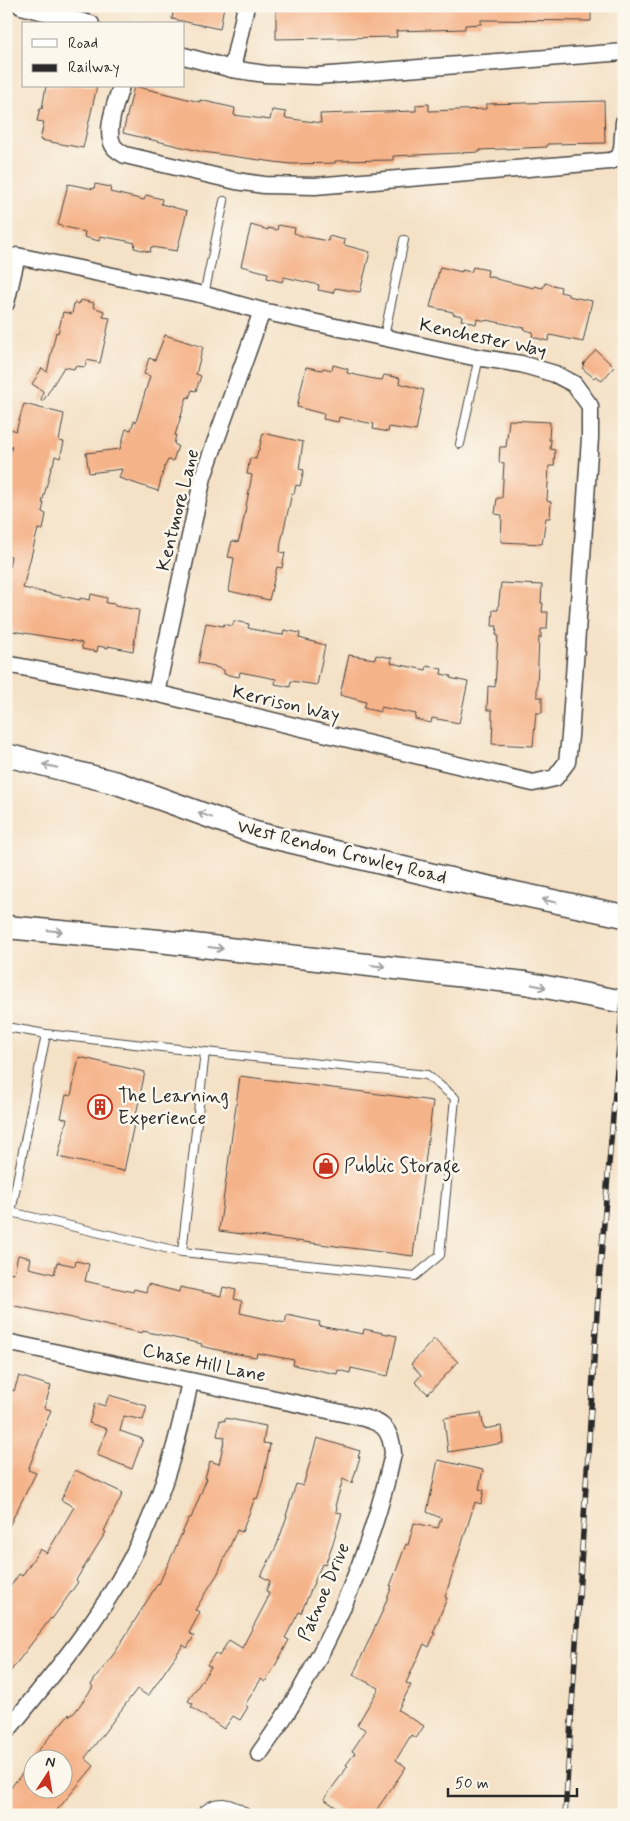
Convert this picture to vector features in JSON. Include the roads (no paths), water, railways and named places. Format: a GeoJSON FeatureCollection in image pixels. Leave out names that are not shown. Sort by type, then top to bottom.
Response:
{"type":"FeatureCollection","features":[{"type":"Feature","properties":{"kind":"main road","name":"West Rendon Crowley Road"},"geometry":{"type":"LineString","coordinates":[[6,755],[117,783],[255,834],[454,880],[624,916]]}},
{"type":"Feature","properties":{"kind":"main road"},"geometry":{"type":"LineString","coordinates":[[6,927],[159,941],[525,983],[624,1002]]}},
{"type":"Feature","properties":{"kind":"street"},"geometry":{"type":"LineString","coordinates":[[21,6],[83,22]]}},
{"type":"Feature","properties":{"kind":"street"},"geometry":{"type":"LineString","coordinates":[[232,69],[246,6]]}},
{"type":"Feature","properties":{"kind":"street"},"geometry":{"type":"LineString","coordinates":[[185,56],[232,69],[265,74],[317,76],[624,52]]}},
{"type":"Feature","properties":{"kind":"street"},"geometry":{"type":"LineString","coordinates":[[120,88],[109,129],[110,139],[115,148],[125,155],[236,181],[264,185],[316,186],[610,161],[619,158],[622,150],[624,122]]}},
{"type":"Feature","properties":{"kind":"street","name":"Kenchester Way"},"geometry":{"type":"LineString","coordinates":[[6,303],[17,256],[204,296],[262,311],[479,357],[521,364],[555,374],[574,384],[590,406],[590,438],[570,736],[567,762],[555,778]]}},
{"type":"Feature","properties":{"kind":"street","name":"Kentmore Lane"},"geometry":{"type":"LineString","coordinates":[[156,693],[203,477],[262,311]]}},
{"type":"Feature","properties":{"kind":"street","name":"Kerrison Way"},"geometry":{"type":"LineString","coordinates":[[6,664],[156,693],[533,783],[555,778]]}},
{"type":"Feature","properties":{"kind":"street","name":"Chase Hill Lane"},"geometry":{"type":"LineString","coordinates":[[6,1342],[373,1420],[383,1426],[389,1433]]}},
{"type":"Feature","properties":{"kind":"street"},"geometry":{"type":"LineString","coordinates":[[6,1732],[50,1678],[90,1623],[129,1564],[156,1507],[182,1422],[190,1381]]}},
{"type":"Feature","properties":{"kind":"street","name":"Patnoe Drive"},"geometry":{"type":"LineString","coordinates":[[259,1754],[284,1720],[332,1630],[360,1567],[394,1454],[389,1433]]}},
{"type":"Feature","properties":{"kind":"lane"},"geometry":{"type":"LineString","coordinates":[[204,296],[224,201]]}},
{"type":"Feature","properties":{"kind":"lane"},"geometry":{"type":"LineString","coordinates":[[384,337],[404,240]]}},
{"type":"Feature","properties":{"kind":"lane"},"geometry":{"type":"LineString","coordinates":[[460,444],[479,357]]}},
{"type":"Feature","properties":{"kind":"lane"},"geometry":{"type":"LineString","coordinates":[[6,1027],[46,1034],[427,1075],[455,1098],[440,1255],[416,1276],[182,1252],[8,1211],[46,1034]]}},
{"type":"Feature","properties":{"kind":"lane"},"geometry":{"type":"LineString","coordinates":[[182,1252],[205,1052]]}},
{"type":"Feature","properties":{"kind":"lane"},"geometry":{"type":"LineString","coordinates":[[199,1815],[214,1803],[228,1803],[240,1808],[249,1815]]}},
{"type":"Feature","properties":{"kind":"railway"},"geometry":{"type":"LineString","coordinates":[[565,1815],[599,1282],[624,986]]}},
{"type":"Feature","properties":{"kind":"place","name":"The Learning Experience"},"geometry":{"type":"Point","coordinates":[100,1107]}},
{"type":"Feature","properties":{"kind":"place","name":"Public Storage"},"geometry":{"type":"Point","coordinates":[326,1166]}}]}
